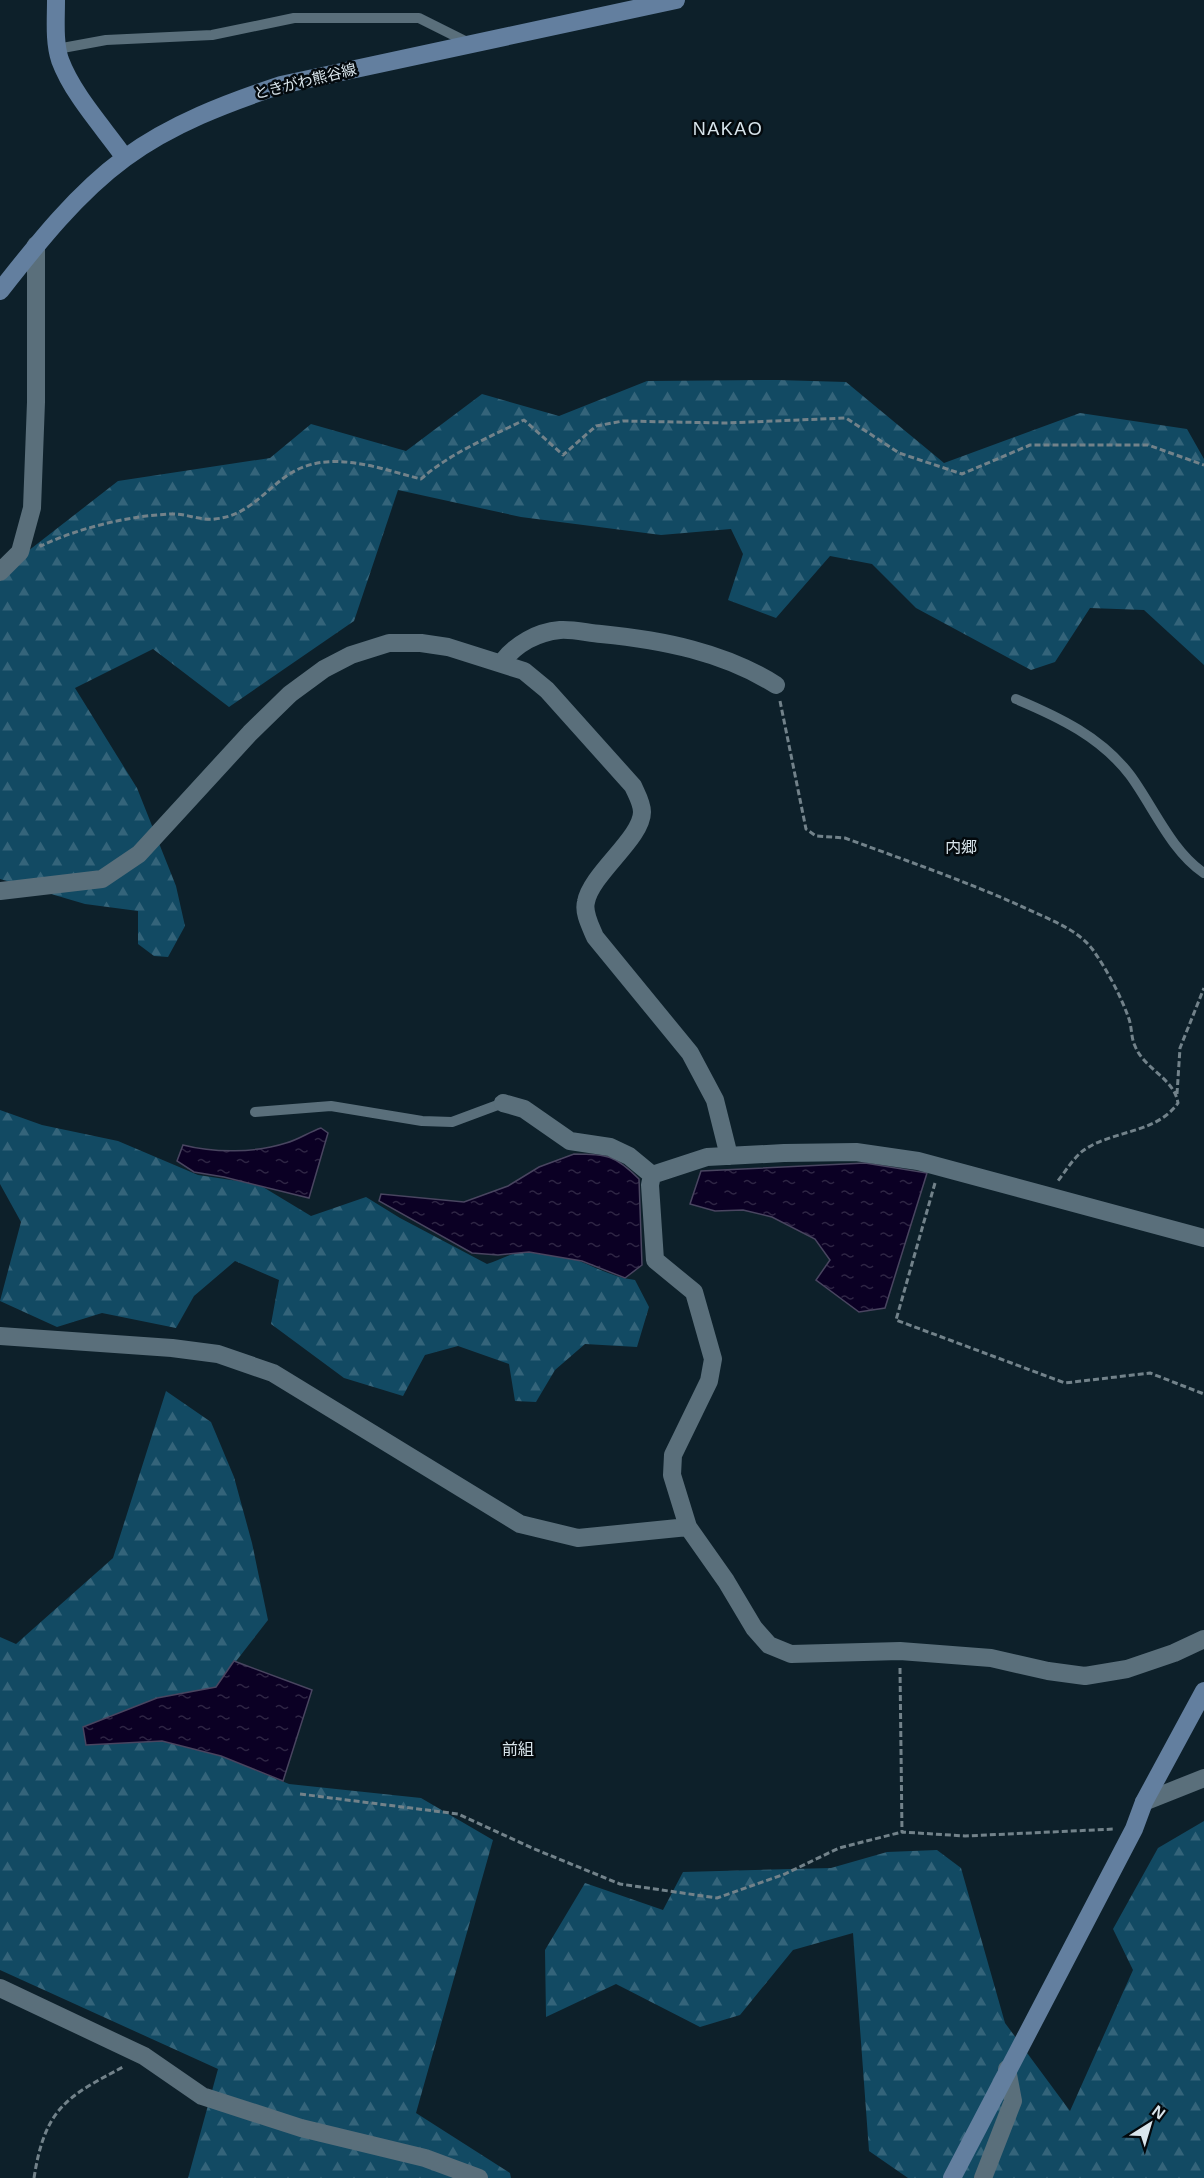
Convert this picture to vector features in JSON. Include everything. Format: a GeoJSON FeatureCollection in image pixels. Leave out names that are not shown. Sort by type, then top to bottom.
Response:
{"type":"FeatureCollection","features":[{"type":"Feature","properties":{"kind":"main road"},"geometry":{"type":"LineString","coordinates":[[56,0],[57,48],[60,62],[74,86],[125,158]]}},
{"type":"Feature","properties":{"kind":"main road","name":"ときがわ熊谷線"},"geometry":{"type":"LineString","coordinates":[[0,291],[36,245],[90,187],[125,158],[195,118],[270,88],[676,0]]}},
{"type":"Feature","properties":{"kind":"main road"},"geometry":{"type":"LineString","coordinates":[[952,2178],[1006,2069],[1134,1828],[1144,1802],[1204,1691]]}},
{"type":"Feature","properties":{"kind":"street"},"geometry":{"type":"LineString","coordinates":[[0,572],[20,552],[32,508],[36,402],[36,245]]}},
{"type":"Feature","properties":{"kind":"street"},"geometry":{"type":"LineString","coordinates":[[502,662],[510,652],[527,639],[561,630],[626,636],[724,658],[776,685]]}},
{"type":"Feature","properties":{"kind":"street"},"geometry":{"type":"LineString","coordinates":[[0,891],[102,879],[139,854],[290,694],[324,669],[351,655],[389,643],[421,643],[448,647],[502,662],[524,671],[548,690],[633,786],[641,802],[642,815],[637,827],[591,888],[585,903],[587,918],[595,937],[690,1053],[715,1100],[729,1156]]}},
{"type":"Feature","properties":{"kind":"street"},"geometry":{"type":"LineString","coordinates":[[502,1103],[524,1109],[570,1141],[610,1147],[629,1156],[652,1174]]}},
{"type":"Feature","properties":{"kind":"street"},"geometry":{"type":"LineString","coordinates":[[652,1174],[707,1157],[856,1152],[918,1161],[1204,1238]]}},
{"type":"Feature","properties":{"kind":"street"},"geometry":{"type":"LineString","coordinates":[[652,1174],[650,1185],[655,1260],[694,1292],[713,1359],[709,1381],[673,1455],[672,1475],[688,1527],[726,1581],[754,1628],[769,1645],[790,1654],[900,1651],[991,1658],[1048,1671],[1084,1676],[1127,1669],[1174,1653],[1204,1639]]}},
{"type":"Feature","properties":{"kind":"street"},"geometry":{"type":"LineString","coordinates":[[0,1336],[172,1348],[218,1354],[273,1373],[520,1524],[578,1538],[688,1527]]}},
{"type":"Feature","properties":{"kind":"street"},"geometry":{"type":"LineString","coordinates":[[1144,1802],[1204,1778]]}},
{"type":"Feature","properties":{"kind":"street"},"geometry":{"type":"LineString","coordinates":[[0,1988],[144,2056],[202,2096],[301,2128],[425,2158],[479,2178]]}},
{"type":"Feature","properties":{"kind":"street"},"geometry":{"type":"LineString","coordinates":[[982,2178],[1013,2101],[1006,2069]]}},
{"type":"Feature","properties":{"kind":"lane"},"geometry":{"type":"LineString","coordinates":[[57,48],[106,40],[212,35],[294,18],[419,18],[471,44]]}},
{"type":"Feature","properties":{"kind":"lane"},"geometry":{"type":"LineString","coordinates":[[1017,699],[1058,717],[1105,749],[1129,774],[1187,857],[1204,873]]}},
{"type":"Feature","properties":{"kind":"lane"},"geometry":{"type":"LineString","coordinates":[[255,1112],[331,1106],[422,1121],[452,1122],[502,1103]]}},
{"type":"Feature","properties":{"kind":"path"},"geometry":{"type":"LineString","coordinates":[[27,526],[41,546],[71,532],[171,513],[215,519],[253,506],[286,476],[318,462],[343,461],[422,479],[470,448],[524,420],[563,455],[596,426],[623,421],[725,423],[846,418],[899,453],[962,474],[1030,445],[1148,445],[1204,465]]}},
{"type":"Feature","properties":{"kind":"path"},"geometry":{"type":"LineString","coordinates":[[776,685],[806,829],[816,836],[845,838],[951,875],[1013,900],[1062,924],[1092,948],[1121,1002],[1139,1054],[1168,1083],[1177,1096]]}},
{"type":"Feature","properties":{"kind":"path"},"geometry":{"type":"LineString","coordinates":[[1048,1196],[1082,1151],[1161,1119],[1178,1103],[1180,1048],[1204,988]]}},
{"type":"Feature","properties":{"kind":"path"},"geometry":{"type":"LineString","coordinates":[[939,1167],[896,1320],[1065,1383],[1150,1373],[1204,1394]]}},
{"type":"Feature","properties":{"kind":"path"},"geometry":{"type":"LineString","coordinates":[[900,1651],[902,1832]]}},
{"type":"Feature","properties":{"kind":"path"},"geometry":{"type":"LineString","coordinates":[[300,1794],[458,1814],[532,1848],[620,1884],[717,1898],[785,1874],[839,1848],[902,1832],[965,1836],[1134,1828]]}},
{"type":"Feature","properties":{"kind":"path"},"geometry":{"type":"LineString","coordinates":[[34,2178],[52,2116],[79,2090],[144,2056]]}},
{"type":"Feature","properties":{"kind":"green space"},"geometry":{"type":"Polygon","coordinates":[[[647,381],[846,382],[944,463],[1080,413],[1187,429],[1204,459],[1204,665],[1144,610],[1090,608],[1055,662],[1031,670],[916,608],[872,564],[830,556],[776,618],[728,600],[743,554],[731,529],[661,535],[521,517],[398,490],[354,621],[229,707],[153,649],[75,688],[137,788],[176,886],[185,926],[168,957],[154,956],[138,944],[138,911],[85,904],[0,879],[0,567],[19,558],[118,481],[270,458],[311,424],[406,451],[482,394],[559,416],[647,381]]]}},
{"type":"Feature","properties":{"kind":"green space"},"geometry":{"type":"Polygon","coordinates":[[[0,1110],[42,1125],[118,1141],[198,1175],[258,1184],[311,1216],[366,1197],[400,1218],[487,1264],[518,1252],[536,1249],[561,1254],[610,1274],[635,1280],[649,1307],[637,1347],[585,1344],[555,1370],[536,1402],[515,1401],[509,1364],[458,1346],[425,1355],[403,1396],[344,1378],[271,1324],[279,1280],[235,1261],[194,1296],[176,1328],[102,1313],[57,1327],[0,1301],[21,1222],[0,1184],[0,1110]]]}},
{"type":"Feature","properties":{"kind":"green space"},"geometry":{"type":"Polygon","coordinates":[[[166,1391],[211,1422],[234,1477],[252,1543],[268,1620],[216,1687],[157,1698],[86,1744],[162,1741],[221,1756],[289,1784],[421,1798],[493,1840],[416,2113],[510,2173],[511,2178],[188,2178],[218,2069],[0,1970],[0,1637],[16,1644],[113,1558],[166,1391]]]}},
{"type":"Feature","properties":{"kind":"green space"},"geometry":{"type":"Polygon","coordinates":[[[1204,1821],[1204,2178],[908,2178],[869,2151],[853,1933],[793,1950],[740,2015],[700,2027],[616,1984],[546,2017],[545,1950],[585,1883],[663,1910],[683,1872],[831,1868],[887,1852],[937,1850],[961,1868],[1005,2023],[1070,2111],[1133,1970],[1113,1929],[1158,1848],[1204,1821]]]}},
{"type":"Feature","properties":{"kind":"water"},"geometry":{"type":"Polygon","coordinates":[[[321,1128],[328,1133],[309,1198],[194,1172],[177,1161],[183,1145],[221,1151],[261,1149],[290,1142],[321,1128]]]}},
{"type":"Feature","properties":{"kind":"water"},"geometry":{"type":"Polygon","coordinates":[[[574,1154],[610,1158],[623,1165],[639,1179],[642,1265],[625,1278],[582,1261],[529,1252],[498,1255],[472,1253],[379,1201],[381,1194],[464,1202],[508,1186],[539,1167],[574,1154]]]}},
{"type":"Feature","properties":{"kind":"water"},"geometry":{"type":"Polygon","coordinates":[[[865,1163],[927,1173],[885,1308],[859,1312],[816,1280],[830,1260],[815,1239],[772,1217],[743,1210],[715,1211],[690,1204],[701,1171],[865,1163]]]}},
{"type":"Feature","properties":{"kind":"water"},"geometry":{"type":"Polygon","coordinates":[[[234,1661],[312,1690],[283,1781],[221,1756],[162,1741],[86,1745],[83,1727],[157,1698],[216,1687],[234,1661]]]}},
{"type":"Feature","properties":{"kind":"district","name":"NAKAO"},"geometry":{"type":"Point","coordinates":[728,129]}},
{"type":"Feature","properties":{"kind":"district","name":"内郷"},"geometry":{"type":"Point","coordinates":[961,847]}},
{"type":"Feature","properties":{"kind":"district","name":"前組"},"geometry":{"type":"Point","coordinates":[518,1749]}}]}
